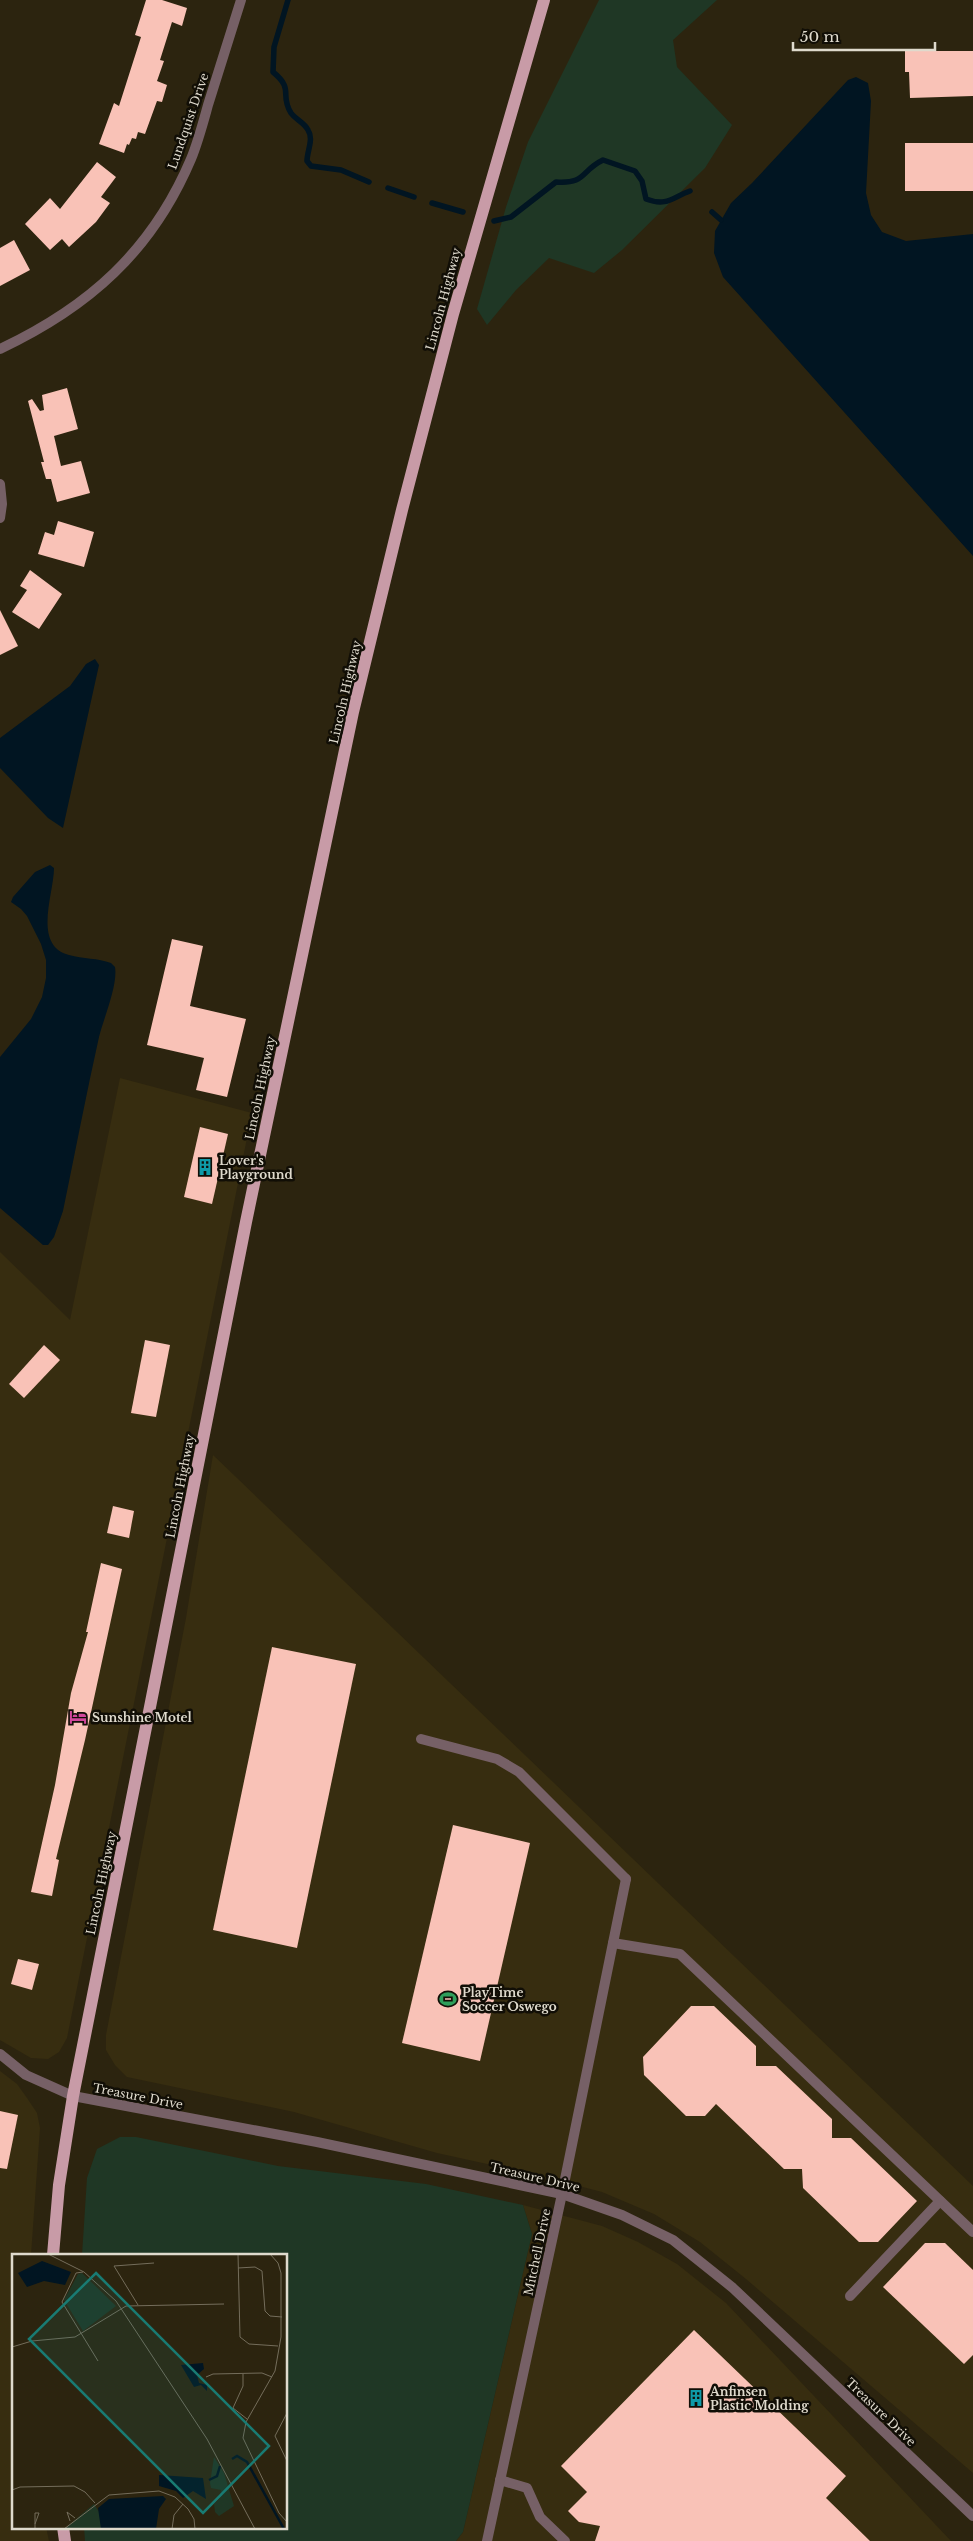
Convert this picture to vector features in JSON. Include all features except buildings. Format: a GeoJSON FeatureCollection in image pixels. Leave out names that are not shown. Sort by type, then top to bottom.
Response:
{"type":"FeatureCollection","features":[{"type":"Feature","properties":{"kind":"main road","name":"Lincoln Highway"},"geometry":{"type":"LineString","coordinates":[[54,2254],[59,2185],[73,2096],[246,1222],[354,712],[402,510],[453,314],[544,0]]}},
{"type":"Feature","properties":{"kind":"main road"},"geometry":{"type":"LineString","coordinates":[[63,2528],[65,2541]]}},
{"type":"Feature","properties":{"kind":"street","name":"Lundquist Drive"},"geometry":{"type":"LineString","coordinates":[[0,349],[31,334],[73,309],[132,256],[153,229],[172,198],[192,158],[242,0]]}},
{"type":"Feature","properties":{"kind":"street"},"geometry":{"type":"LineString","coordinates":[[0,484],[2,504],[0,518]]}},
{"type":"Feature","properties":{"kind":"street","name":"Mitchell Drive"},"geometry":{"type":"LineString","coordinates":[[421,1739],[497,1759],[519,1772],[626,1879],[562,2194],[487,2541]]}},
{"type":"Feature","properties":{"kind":"street"},"geometry":{"type":"LineString","coordinates":[[613,1943],[680,1954],[973,2232]]}},
{"type":"Feature","properties":{"kind":"street","name":"Treasure Drive"},"geometry":{"type":"LineString","coordinates":[[0,2054],[26,2075],[73,2096],[317,2142],[562,2194],[622,2215],[673,2240],[733,2288],[973,2516]]}},
{"type":"Feature","properties":{"kind":"street"},"geometry":{"type":"LineString","coordinates":[[850,2296],[940,2201]]}},
{"type":"Feature","properties":{"kind":"street"},"geometry":{"type":"LineString","coordinates":[[500,2480],[526,2488],[540,2517],[565,2541]]}},
{"type":"Feature","properties":{"kind":"shaded area"},"geometry":{"type":"Polygon","coordinates":[[[120,1078],[252,1113],[67,2038],[59,2052],[48,2059],[31,2058],[0,2040],[0,1252],[70,1320],[120,1078]]]}},
{"type":"Feature","properties":{"kind":"shaded area"},"geometry":{"type":"Polygon","coordinates":[[[213,1455],[973,2186],[973,2473],[746,2279],[700,2242],[654,2214],[602,2192],[533,2174],[437,2153],[294,2112],[127,2077],[115,2065],[106,2050],[106,2035],[186,1618],[213,1455]]]}},
{"type":"Feature","properties":{"kind":"shaded area"},"geometry":{"type":"Polygon","coordinates":[[[0,2071],[17,2084],[27,2098],[37,2113],[40,2128],[31,2254],[12,2254],[12,2528],[46,2528],[49,2541],[0,2541],[0,2071]]]}},
{"type":"Feature","properties":{"kind":"shaded area"},"geometry":{"type":"Polygon","coordinates":[[[523,2205],[602,2226],[638,2242],[677,2264],[726,2303],[951,2541],[456,2541],[463,2532],[532,2234],[523,2205]]]}},
{"type":"Feature","properties":{"kind":"green space"},"geometry":{"type":"Polygon","coordinates":[[[599,0],[717,0],[673,40],[677,67],[732,125],[705,168],[622,250],[594,273],[549,258],[516,290],[487,325],[477,309],[506,207],[528,142],[599,0]]]}},
{"type":"Feature","properties":{"kind":"green space"},"geometry":{"type":"Polygon","coordinates":[[[120,2137],[136,2137],[278,2166],[426,2184],[523,2205],[532,2234],[463,2532],[456,2541],[85,2541],[84,2528],[288,2528],[288,2254],[82,2254],[87,2178],[97,2149],[120,2137]]]}},
{"type":"Feature","properties":{"kind":"water"},"geometry":{"type":"Polygon","coordinates":[[[856,77],[868,83],[871,101],[866,193],[871,215],[882,232],[906,241],[973,234],[973,556],[723,277],[714,253],[715,231],[731,203],[848,80],[856,77]]]}},
{"type":"Feature","properties":{"kind":"water"},"geometry":{"type":"Polygon","coordinates":[[[95,659],[99,665],[63,828],[48,818],[0,768],[0,738],[70,686],[86,664],[95,659]]]}},
{"type":"Feature","properties":{"kind":"water"},"geometry":{"type":"Polygon","coordinates":[[[50,865],[54,868],[48,918],[48,930],[51,941],[58,949],[69,955],[111,963],[115,967],[115,974],[113,992],[99,1037],[63,1211],[54,1237],[48,1245],[43,1245],[0,1208],[0,1057],[31,1019],[42,997],[46,978],[46,960],[41,944],[27,916],[11,902],[13,897],[35,872],[50,865]]]}},
{"type":"Feature","properties":{"kind":"waterway"},"geometry":{"type":"LineString","coordinates":[[288,0],[274,47],[273,72],[283,83],[286,101],[291,113],[305,125],[310,134],[307,161],[311,166],[341,170],[369,182]]}},
{"type":"Feature","properties":{"kind":"waterway"},"geometry":{"type":"LineString","coordinates":[[494,221],[511,217],[556,182],[578,179],[603,160],[635,171],[642,181],[646,199],[665,202],[690,191]]}},
{"type":"Feature","properties":{"kind":"waterway"},"geometry":{"type":"LineString","coordinates":[[388,188],[414,197]]}},
{"type":"Feature","properties":{"kind":"waterway"},"geometry":{"type":"LineString","coordinates":[[432,203],[463,212]]}},
{"type":"Feature","properties":{"kind":"waterway"},"geometry":{"type":"LineString","coordinates":[[712,212],[721,220]]}},
{"type":"Feature","properties":{"kind":"place","name":"Lover's Playground"},"geometry":{"type":"Point","coordinates":[205,1167]}},
{"type":"Feature","properties":{"kind":"place","name":"Sunshine Motel"},"geometry":{"type":"Point","coordinates":[78,1717]}},
{"type":"Feature","properties":{"kind":"place","name":"PlayTime Soccer Oswego"},"geometry":{"type":"Point","coordinates":[448,1999]}},
{"type":"Feature","properties":{"kind":"place","name":"Anfinsen Plastic Molding"},"geometry":{"type":"Point","coordinates":[696,2398]}}]}
